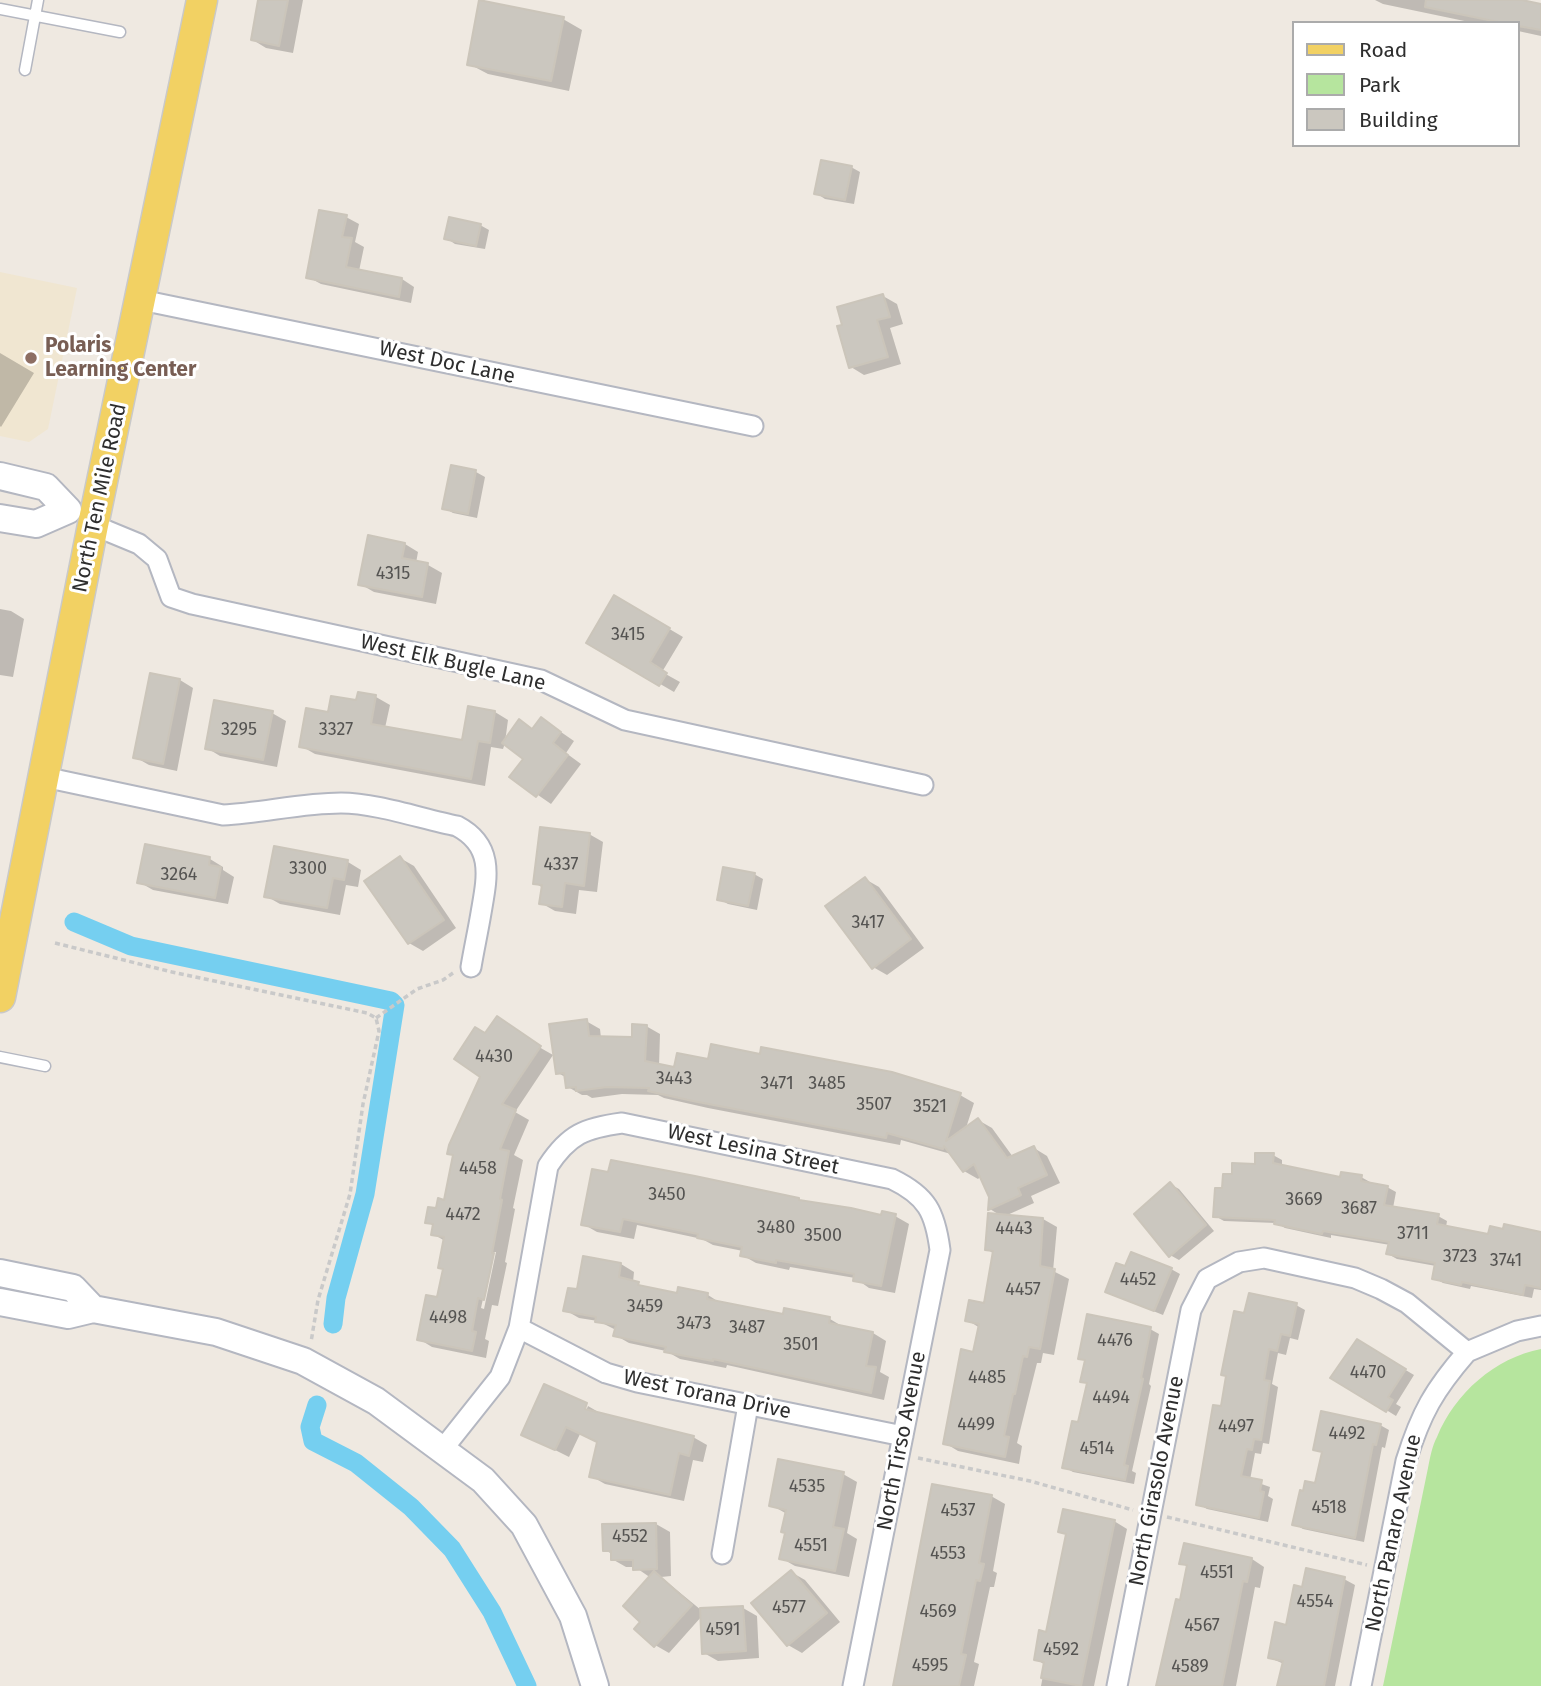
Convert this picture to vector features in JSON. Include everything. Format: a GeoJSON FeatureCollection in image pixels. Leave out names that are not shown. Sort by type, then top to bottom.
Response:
{"type":"FeatureCollection","features":[{"type":"Feature","properties":{"kind":"main road","name":"North Ten Mile Road"},"geometry":{"type":"LineString","coordinates":[[0,996],[44,777],[86,517],[141,300],[202,0]]}},
{"type":"Feature","properties":{"kind":"street","name":"West Doc Lane"},"geometry":{"type":"LineString","coordinates":[[141,300],[753,426]]}},
{"type":"Feature","properties":{"kind":"street"},"geometry":{"type":"LineString","coordinates":[[0,476],[46,486],[86,517]]}},
{"type":"Feature","properties":{"kind":"street"},"geometry":{"type":"LineString","coordinates":[[0,518],[36,524],[86,517]]}},
{"type":"Feature","properties":{"kind":"street","name":"West Elk Bugle Lane"},"geometry":{"type":"LineString","coordinates":[[86,517],[139,544],[157,559],[171,597],[192,604],[541,680],[625,720],[923,785]]}},
{"type":"Feature","properties":{"kind":"street"},"geometry":{"type":"LineString","coordinates":[[44,777],[223,816],[252,814],[300,804],[344,803],[364,805],[457,827],[480,845],[486,860],[487,878],[463,968]]}},
{"type":"Feature","properties":{"kind":"street","name":"West Lesina Street"},"geometry":{"type":"LineString","coordinates":[[519,1328],[548,1166],[560,1148],[577,1134],[596,1126],[622,1123],[892,1179],[912,1188],[923,1199]]}},
{"type":"Feature","properties":{"kind":"street","name":"North Tirso Avenue"},"geometry":{"type":"LineString","coordinates":[[853,1686],[940,1250],[936,1222],[923,1199]]}},
{"type":"Feature","properties":{"kind":"street","name":"North Girasolo Avenue"},"geometry":{"type":"LineString","coordinates":[[1117,1686],[1191,1310],[1207,1279],[1239,1262],[1264,1258],[1355,1278],[1407,1303],[1467,1352]]}},
{"type":"Feature","properties":{"kind":"street"},"geometry":{"type":"LineString","coordinates":[[0,1273],[73,1288],[93,1309]]}},
{"type":"Feature","properties":{"kind":"street"},"geometry":{"type":"LineString","coordinates":[[0,1302],[68,1315],[93,1309],[216,1332],[303,1361],[376,1401],[484,1480],[524,1525],[573,1616],[595,1686]]}},
{"type":"Feature","properties":{"kind":"street"},"geometry":{"type":"LineString","coordinates":[[1467,1352],[1517,1331],[1541,1326]]}},
{"type":"Feature","properties":{"kind":"street"},"geometry":{"type":"LineString","coordinates":[[442,1450],[500,1377],[519,1328]]}},
{"type":"Feature","properties":{"kind":"street","name":"West Torana Drive"},"geometry":{"type":"LineString","coordinates":[[519,1328],[606,1373],[637,1382],[903,1436]]}},
{"type":"Feature","properties":{"kind":"street","name":"North Panaro Avenue"},"geometry":{"type":"LineString","coordinates":[[1361,1686],[1410,1448],[1418,1424],[1438,1385],[1467,1352]]}},
{"type":"Feature","properties":{"kind":"street"},"geometry":{"type":"LineString","coordinates":[[722,1555],[748,1405]]}},
{"type":"Feature","properties":{"kind":"lane"},"geometry":{"type":"LineString","coordinates":[[25,71],[38,0]]}},
{"type":"Feature","properties":{"kind":"lane"},"geometry":{"type":"LineString","coordinates":[[0,9],[120,32]]}},
{"type":"Feature","properties":{"kind":"lane"},"geometry":{"type":"LineString","coordinates":[[0,1057],[45,1066]]}},
{"type":"Feature","properties":{"kind":"path"},"geometry":{"type":"LineString","coordinates":[[55,943],[172,972],[367,1013],[376,1018],[379,1031],[363,1104],[350,1194],[318,1300],[310,1344]]}},
{"type":"Feature","properties":{"kind":"path"},"geometry":{"type":"LineString","coordinates":[[376,1018],[417,989],[443,980],[463,968]]}},
{"type":"Feature","properties":{"kind":"path"},"geometry":{"type":"LineString","coordinates":[[918,1458],[1030,1481],[1139,1512]]}},
{"type":"Feature","properties":{"kind":"path"},"geometry":{"type":"LineString","coordinates":[[1167,1517],[1372,1567]]}},
{"type":"Feature","properties":{"kind":"shaded area","name":"Polaris Learning Center"},"geometry":{"type":"Polygon","coordinates":[[[0,272],[77,288],[48,429],[29,442],[0,436],[0,272]]]}},
{"type":"Feature","properties":{"kind":"green space"},"geometry":{"type":"Polygon","coordinates":[[[1541,1349],[1541,1686],[1383,1686],[1435,1441],[1454,1406],[1478,1380],[1508,1360],[1541,1349]]]}},
{"type":"Feature","properties":{"kind":"building"},"geometry":{"type":"Polygon","coordinates":[[[258,0],[288,0],[279,46],[251,40],[258,0]]]}},
{"type":"Feature","properties":{"kind":"building"},"geometry":{"type":"Polygon","coordinates":[[[479,0],[564,17],[551,81],[467,65],[479,0]]]}},
{"type":"Feature","properties":{"kind":"building"},"geometry":{"type":"Polygon","coordinates":[[[1426,0],[1522,0],[1541,4],[1541,30],[1520,26],[1520,21],[1493,21],[1425,7],[1426,0]]]}},
{"type":"Feature","properties":{"kind":"building"},"geometry":{"type":"Polygon","coordinates":[[[821,160],[852,166],[845,200],[814,194],[821,160]]]}},
{"type":"Feature","properties":{"kind":"building"},"geometry":{"type":"Polygon","coordinates":[[[319,210],[347,215],[342,237],[352,238],[346,267],[402,278],[399,297],[306,278],[319,210]]]}},
{"type":"Feature","properties":{"kind":"building"},"geometry":{"type":"Polygon","coordinates":[[[449,217],[481,224],[476,246],[444,239],[449,217]]]}},
{"type":"Feature","properties":{"kind":"building"},"geometry":{"type":"Polygon","coordinates":[[[883,294],[890,317],[877,320],[888,357],[849,368],[837,326],[842,325],[837,307],[883,294]]]}},
{"type":"Feature","properties":{"kind":"building"},"geometry":{"type":"Polygon","coordinates":[[[451,465],[476,470],[468,514],[442,509],[451,465]]]}},
{"type":"Feature","properties":{"kind":"building"},"geometry":{"type":"Polygon","coordinates":[[[368,535],[405,543],[402,558],[428,563],[422,597],[358,585],[368,535]]]}},
{"type":"Feature","properties":{"kind":"building"},"geometry":{"type":"Polygon","coordinates":[[[614,595],[670,628],[650,662],[667,673],[659,686],[586,643],[614,595]]]}},
{"type":"Feature","properties":{"kind":"building"},"geometry":{"type":"Polygon","coordinates":[[[150,673],[180,679],[163,764],[133,758],[150,673]]]}},
{"type":"Feature","properties":{"kind":"building"},"geometry":{"type":"Polygon","coordinates":[[[358,692],[376,695],[371,724],[462,740],[468,706],[495,711],[490,743],[478,741],[471,779],[299,747],[306,708],[328,712],[331,696],[356,700],[358,692]]]}},
{"type":"Feature","properties":{"kind":"building"},"geometry":{"type":"Polygon","coordinates":[[[214,700],[273,711],[263,760],[205,749],[214,700]]]}},
{"type":"Feature","properties":{"kind":"building"},"geometry":{"type":"Polygon","coordinates":[[[541,717],[561,732],[553,743],[568,755],[536,797],[509,777],[523,759],[502,743],[519,719],[532,729],[541,717]]]}},
{"type":"Feature","properties":{"kind":"building"},"geometry":{"type":"Polygon","coordinates":[[[540,827],[590,833],[584,886],[565,883],[562,907],[539,904],[542,885],[533,884],[540,827]]]}},
{"type":"Feature","properties":{"kind":"building"},"geometry":{"type":"Polygon","coordinates":[[[145,844],[210,857],[209,865],[221,867],[215,898],[137,883],[145,844]]]}},
{"type":"Feature","properties":{"kind":"building"},"geometry":{"type":"Polygon","coordinates":[[[274,846],[348,860],[344,880],[333,878],[327,908],[264,897],[274,846]]]}},
{"type":"Feature","properties":{"kind":"building"},"geometry":{"type":"Polygon","coordinates":[[[400,856],[444,920],[408,944],[364,881],[400,856]]]}},
{"type":"Feature","properties":{"kind":"building"},"geometry":{"type":"Polygon","coordinates":[[[723,867],[755,873],[748,906],[717,900],[723,867]]]}},
{"type":"Feature","properties":{"kind":"building"},"geometry":{"type":"Polygon","coordinates":[[[865,877],[911,939],[872,969],[825,906],[865,877]]]}},
{"type":"Feature","properties":{"kind":"building"},"geometry":{"type":"Polygon","coordinates":[[[497,1016],[541,1046],[502,1104],[516,1110],[500,1149],[509,1151],[494,1253],[484,1300],[478,1298],[472,1331],[476,1332],[472,1351],[417,1340],[426,1295],[437,1297],[443,1269],[438,1268],[444,1237],[431,1235],[433,1224],[425,1223],[428,1207],[436,1208],[438,1198],[444,1200],[453,1155],[447,1154],[449,1145],[480,1077],[454,1059],[475,1027],[485,1033],[497,1016]]]}},
{"type":"Feature","properties":{"kind":"building"},"geometry":{"type":"Polygon","coordinates":[[[587,1019],[589,1036],[632,1037],[632,1024],[647,1025],[645,1061],[674,1067],[677,1053],[708,1059],[711,1044],[760,1054],[761,1047],[892,1072],[961,1093],[946,1141],[978,1118],[1007,1158],[1034,1146],[1047,1175],[1018,1188],[1021,1195],[988,1210],[989,1197],[974,1164],[963,1172],[944,1146],[943,1149],[887,1133],[886,1138],[693,1101],[648,1091],[649,1088],[607,1087],[576,1091],[576,1087],[566,1088],[564,1073],[556,1074],[549,1024],[587,1019]]]}},
{"type":"Feature","properties":{"kind":"building"},"geometry":{"type":"Polygon","coordinates":[[[1255,1153],[1274,1153],[1273,1163],[1340,1177],[1341,1172],[1362,1175],[1361,1181],[1388,1186],[1384,1205],[1439,1214],[1437,1224],[1488,1234],[1490,1226],[1503,1229],[1504,1224],[1541,1232],[1541,1288],[1525,1285],[1523,1295],[1462,1282],[1461,1285],[1432,1279],[1435,1263],[1386,1254],[1389,1242],[1323,1231],[1322,1234],[1274,1224],[1275,1220],[1213,1217],[1215,1188],[1222,1188],[1223,1174],[1232,1174],[1232,1163],[1255,1164],[1255,1153]]]}},
{"type":"Feature","properties":{"kind":"building"},"geometry":{"type":"Polygon","coordinates":[[[611,1160],[799,1200],[881,1215],[882,1211],[896,1214],[881,1286],[853,1281],[854,1274],[740,1256],[742,1247],[697,1238],[698,1234],[623,1219],[620,1232],[581,1225],[592,1169],[608,1172],[611,1160]]]}},
{"type":"Feature","properties":{"kind":"building"},"geometry":{"type":"Polygon","coordinates":[[[1170,1182],[1206,1225],[1169,1257],[1134,1214],[1170,1182]]]}},
{"type":"Feature","properties":{"kind":"building"},"geometry":{"type":"Polygon","coordinates":[[[988,1213],[1043,1218],[1040,1266],[1055,1269],[1040,1349],[1029,1347],[1027,1357],[1023,1356],[1004,1436],[1009,1437],[1005,1457],[943,1444],[961,1349],[973,1352],[979,1324],[965,1321],[969,1300],[984,1303],[993,1251],[985,1250],[988,1213]]]}},
{"type":"Feature","properties":{"kind":"building"},"geometry":{"type":"Polygon","coordinates":[[[1131,1252],[1172,1268],[1154,1311],[1105,1292],[1116,1263],[1125,1266],[1131,1252]]]}},
{"type":"Feature","properties":{"kind":"building"},"geometry":{"type":"Polygon","coordinates":[[[583,1256],[621,1263],[619,1277],[639,1282],[638,1285],[677,1293],[678,1287],[708,1293],[707,1299],[783,1314],[784,1308],[830,1317],[829,1323],[873,1332],[866,1366],[876,1367],[871,1393],[713,1359],[664,1352],[666,1347],[613,1336],[616,1325],[595,1322],[596,1317],[563,1311],[568,1288],[577,1289],[583,1256]]]}},
{"type":"Feature","properties":{"kind":"building"},"geometry":{"type":"Polygon","coordinates":[[[1249,1293],[1297,1303],[1290,1336],[1281,1334],[1277,1351],[1269,1349],[1264,1380],[1270,1381],[1261,1440],[1254,1439],[1252,1450],[1247,1449],[1241,1476],[1262,1480],[1260,1491],[1264,1492],[1259,1518],[1196,1505],[1213,1405],[1221,1406],[1226,1376],[1221,1375],[1234,1311],[1244,1313],[1249,1293]]]}},
{"type":"Feature","properties":{"kind":"building"},"geometry":{"type":"Polygon","coordinates":[[[1087,1314],[1151,1327],[1141,1378],[1143,1379],[1124,1465],[1128,1466],[1125,1480],[1062,1468],[1072,1421],[1078,1422],[1087,1383],[1080,1382],[1085,1360],[1078,1359],[1087,1314]]]}},
{"type":"Feature","properties":{"kind":"building"},"geometry":{"type":"Polygon","coordinates":[[[1357,1339],[1406,1369],[1388,1397],[1393,1400],[1386,1412],[1330,1378],[1357,1339]]]}},
{"type":"Feature","properties":{"kind":"building"},"geometry":{"type":"Polygon","coordinates":[[[544,1384],[587,1403],[585,1409],[694,1436],[689,1456],[679,1453],[670,1495],[589,1477],[597,1442],[566,1427],[555,1450],[521,1435],[544,1384]]]}},
{"type":"Feature","properties":{"kind":"building"},"geometry":{"type":"Polygon","coordinates":[[[1321,1411],[1381,1424],[1376,1445],[1373,1444],[1355,1538],[1292,1525],[1300,1490],[1303,1491],[1305,1481],[1315,1483],[1322,1452],[1313,1450],[1321,1411]]]}},
{"type":"Feature","properties":{"kind":"building"},"geometry":{"type":"Polygon","coordinates":[[[778,1459],[844,1472],[833,1527],[844,1529],[835,1571],[779,1559],[785,1533],[781,1532],[786,1510],[769,1506],[778,1459]]]}},
{"type":"Feature","properties":{"kind":"building"},"geometry":{"type":"Polygon","coordinates":[[[932,1484],[992,1495],[979,1563],[984,1564],[980,1581],[976,1580],[961,1654],[966,1655],[959,1686],[893,1686],[932,1484]]]}},
{"type":"Feature","properties":{"kind":"building"},"geometry":{"type":"Polygon","coordinates":[[[1063,1509],[1115,1520],[1081,1686],[1041,1678],[1044,1662],[1034,1660],[1039,1630],[1046,1632],[1066,1534],[1058,1532],[1063,1509]]]}},
{"type":"Feature","properties":{"kind":"building"},"geometry":{"type":"Polygon","coordinates":[[[656,1523],[657,1569],[633,1570],[633,1560],[611,1560],[611,1551],[603,1551],[602,1524],[656,1523]]]}},
{"type":"Feature","properties":{"kind":"building"},"geometry":{"type":"Polygon","coordinates":[[[1184,1543],[1252,1558],[1247,1582],[1243,1581],[1222,1686],[1156,1686],[1176,1599],[1180,1600],[1187,1565],[1179,1564],[1184,1543]]]}},
{"type":"Feature","properties":{"kind":"building"},"geometry":{"type":"Polygon","coordinates":[[[1306,1568],[1345,1577],[1324,1686],[1277,1686],[1283,1661],[1268,1658],[1275,1622],[1286,1625],[1294,1585],[1302,1587],[1306,1568]]]}},
{"type":"Feature","properties":{"kind":"building"},"geometry":{"type":"Polygon","coordinates":[[[791,1570],[827,1613],[787,1646],[751,1603],[791,1570]]]}},
{"type":"Feature","properties":{"kind":"building"},"geometry":{"type":"Polygon","coordinates":[[[654,1571],[692,1605],[654,1647],[634,1629],[640,1622],[623,1606],[654,1571]]]}},
{"type":"Feature","properties":{"kind":"building"},"geometry":{"type":"Polygon","coordinates":[[[743,1606],[746,1651],[702,1654],[700,1608],[743,1606]]]}},
{"type":"Feature","properties":{"kind":"waterway"},"geometry":{"type":"LineString","coordinates":[[74,922],[131,946],[391,1001],[395,1005],[365,1194],[336,1298],[333,1324]]}},
{"type":"Feature","properties":{"kind":"waterway"},"geometry":{"type":"LineString","coordinates":[[317,1405],[310,1427],[313,1441],[356,1463],[411,1507],[452,1549],[492,1612],[527,1686]]}},
{"type":"Feature","properties":{"kind":"place","name":"Polaris Learning Center"},"geometry":{"type":"Point","coordinates":[31,358]}}]}
